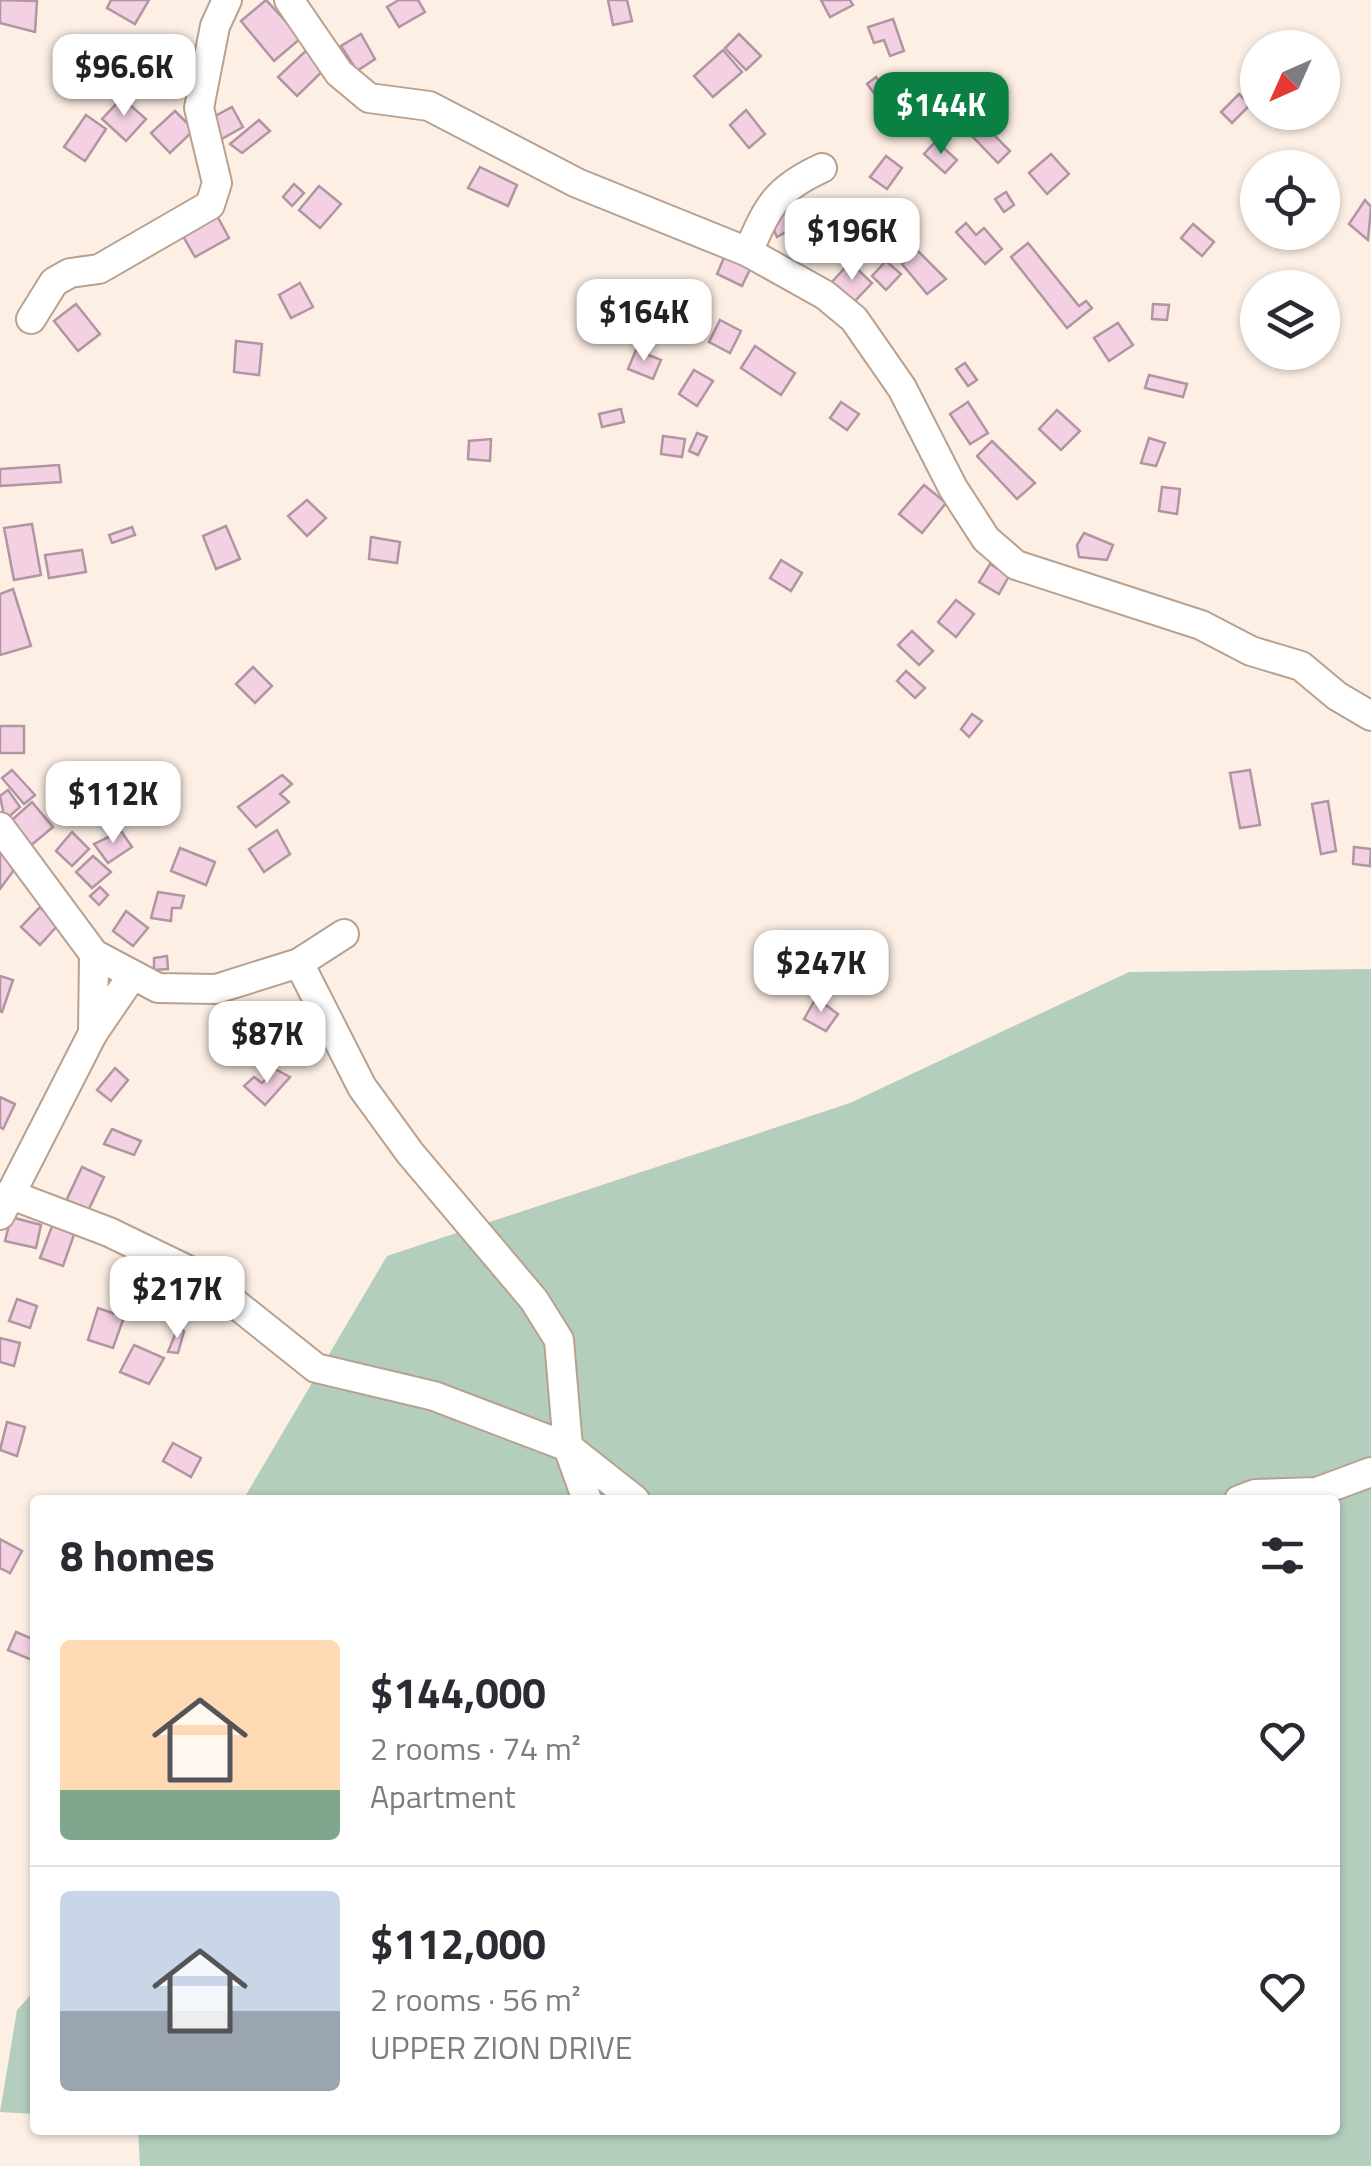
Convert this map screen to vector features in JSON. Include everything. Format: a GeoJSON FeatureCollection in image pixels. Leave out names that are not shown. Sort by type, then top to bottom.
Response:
{"type":"FeatureCollection","features":[{"type":"Feature","properties":{"kind":"street"},"geometry":{"type":"LineString","coordinates":[[31,319],[54,282],[70,273],[100,269],[210,205],[217,182],[199,108],[215,26],[227,0]]}},
{"type":"Feature","properties":{"kind":"street"},"geometry":{"type":"LineString","coordinates":[[289,0],[338,73],[369,98],[429,106],[577,184],[748,252],[825,295],[854,319],[902,388],[986,539],[1016,565],[1201,625],[1251,651],[1302,666],[1336,696],[1371,716]]}},
{"type":"Feature","properties":{"kind":"street"},"geometry":{"type":"LineString","coordinates":[[748,252],[766,211],[787,184],[822,168]]}},
{"type":"Feature","properties":{"kind":"street"},"geometry":{"type":"LineString","coordinates":[[0,828],[94,954],[158,988],[216,989],[299,963],[344,934]]}},
{"type":"Feature","properties":{"kind":"street"},"geometry":{"type":"LineString","coordinates":[[93,1034],[94,954]]}},
{"type":"Feature","properties":{"kind":"street"},"geometry":{"type":"LineString","coordinates":[[299,963],[362,1088],[410,1153],[534,1300],[559,1340],[568,1446],[585,1495]]}},
{"type":"Feature","properties":{"kind":"street"},"geometry":{"type":"LineString","coordinates":[[132,976],[93,1034],[5,1205],[108,1232],[202,1277],[316,1368],[434,1396],[568,1446],[629,1495]]}},
{"type":"Feature","properties":{"kind":"street"},"geometry":{"type":"LineString","coordinates":[[1252,1495],[1317,1492],[1371,1472]]}},
{"type":"Feature","properties":{"kind":"green space"},"geometry":{"type":"Polygon","coordinates":[[[1371,969],[1371,2166],[140,2166],[138,2135],[1340,2135],[1340,1495],[246,1495],[387,1256],[850,1103],[1129,972],[1371,969]]]}},
{"type":"Feature","properties":{"kind":"green space"},"geometry":{"type":"Polygon","coordinates":[[[30,1996],[30,2114],[0,2112],[17,2010],[30,1996]]]}},
{"type":"Feature","properties":{"kind":"building"},"geometry":{"type":"Polygon","coordinates":[[[0,0],[37,1],[35,32],[0,23],[0,0]]]}},
{"type":"Feature","properties":{"kind":"building"},"geometry":{"type":"Polygon","coordinates":[[[111,0],[149,0],[135,24],[107,8],[111,0]]]}},
{"type":"Feature","properties":{"kind":"building"},"geometry":{"type":"Polygon","coordinates":[[[266,0],[301,38],[274,61],[241,21],[266,0]]]}},
{"type":"Feature","properties":{"kind":"building"},"geometry":{"type":"Polygon","coordinates":[[[399,0],[418,0],[425,12],[399,27],[387,7],[399,0]]]}},
{"type":"Feature","properties":{"kind":"building"},"geometry":{"type":"Polygon","coordinates":[[[608,0],[627,0],[632,21],[613,25],[608,0]]]}},
{"type":"Feature","properties":{"kind":"building"},"geometry":{"type":"Polygon","coordinates":[[[821,0],[850,0],[853,5],[830,17],[821,0]]]}},
{"type":"Feature","properties":{"kind":"building"},"geometry":{"type":"Polygon","coordinates":[[[893,19],[904,51],[890,56],[884,40],[874,43],[868,27],[893,19]]]}},
{"type":"Feature","properties":{"kind":"building"},"geometry":{"type":"Polygon","coordinates":[[[361,34],[375,59],[357,71],[341,46],[361,34]]]}},
{"type":"Feature","properties":{"kind":"building"},"geometry":{"type":"Polygon","coordinates":[[[739,34],[761,56],[746,70],[725,48],[739,34]]]}},
{"type":"Feature","properties":{"kind":"building"},"geometry":{"type":"Polygon","coordinates":[[[83,37],[111,48],[104,66],[76,55],[83,37]]]}},
{"type":"Feature","properties":{"kind":"building"},"geometry":{"type":"Polygon","coordinates":[[[311,46],[329,65],[297,96],[278,77],[311,46]]]}},
{"type":"Feature","properties":{"kind":"building"},"geometry":{"type":"Polygon","coordinates":[[[723,50],[742,72],[713,97],[694,76],[723,50]]]}},
{"type":"Feature","properties":{"kind":"building"},"geometry":{"type":"Polygon","coordinates":[[[124,58],[137,71],[127,81],[114,68],[124,58]]]}},
{"type":"Feature","properties":{"kind":"building"},"geometry":{"type":"Polygon","coordinates":[[[179,60],[195,78],[176,94],[160,76],[179,60]]]}},
{"type":"Feature","properties":{"kind":"building"},"geometry":{"type":"Polygon","coordinates":[[[876,77],[890,96],[881,102],[867,84],[876,77]]]}},
{"type":"Feature","properties":{"kind":"building"},"geometry":{"type":"Polygon","coordinates":[[[1240,95],[1240,115],[1232,123],[1221,112],[1240,95]]]}},
{"type":"Feature","properties":{"kind":"building"},"geometry":{"type":"Polygon","coordinates":[[[122,98],[146,119],[126,141],[102,119],[122,98]]]}},
{"type":"Feature","properties":{"kind":"building"},"geometry":{"type":"Polygon","coordinates":[[[232,107],[243,127],[218,141],[206,121],[232,107]]]}},
{"type":"Feature","properties":{"kind":"building"},"geometry":{"type":"Polygon","coordinates":[[[746,110],[765,134],[749,148],[730,125],[746,110]]]}},
{"type":"Feature","properties":{"kind":"building"},"geometry":{"type":"Polygon","coordinates":[[[175,111],[194,130],[170,153],[151,133],[175,111]]]}},
{"type":"Feature","properties":{"kind":"building"},"geometry":{"type":"Polygon","coordinates":[[[86,115],[106,129],[85,161],[64,147],[86,115]]]}},
{"type":"Feature","properties":{"kind":"building"},"geometry":{"type":"Polygon","coordinates":[[[259,120],[270,131],[242,153],[230,144],[259,120]]]}},
{"type":"Feature","properties":{"kind":"building"},"geometry":{"type":"Polygon","coordinates":[[[983,124],[1010,151],[998,163],[971,135],[983,124]]]}},
{"type":"Feature","properties":{"kind":"building"},"geometry":{"type":"Polygon","coordinates":[[[936,141],[957,160],[945,173],[924,154],[936,141]]]}},
{"type":"Feature","properties":{"kind":"building"},"geometry":{"type":"Polygon","coordinates":[[[1051,154],[1069,174],[1047,194],[1029,173],[1051,154]]]}},
{"type":"Feature","properties":{"kind":"building"},"geometry":{"type":"Polygon","coordinates":[[[886,156],[902,168],[887,189],[870,177],[886,156]]]}},
{"type":"Feature","properties":{"kind":"building"},"geometry":{"type":"Polygon","coordinates":[[[480,167],[517,185],[508,206],[468,188],[480,167]]]}},
{"type":"Feature","properties":{"kind":"building"},"geometry":{"type":"Polygon","coordinates":[[[294,184],[304,193],[292,206],[283,197],[294,184]]]}},
{"type":"Feature","properties":{"kind":"building"},"geometry":{"type":"Polygon","coordinates":[[[319,186],[341,204],[320,228],[299,210],[319,186]]]}},
{"type":"Feature","properties":{"kind":"building"},"geometry":{"type":"Polygon","coordinates":[[[1006,192],[1014,205],[1004,212],[995,199],[1006,192]]]}},
{"type":"Feature","properties":{"kind":"building"},"geometry":{"type":"Polygon","coordinates":[[[1365,200],[1371,207],[1368,240],[1349,224],[1365,200]]]}},
{"type":"Feature","properties":{"kind":"building"},"geometry":{"type":"Polygon","coordinates":[[[788,210],[796,226],[777,237],[768,217],[788,210]]]}},
{"type":"Feature","properties":{"kind":"building"},"geometry":{"type":"Polygon","coordinates":[[[215,212],[229,238],[195,257],[180,231],[215,212]]]}},
{"type":"Feature","properties":{"kind":"building"},"geometry":{"type":"Polygon","coordinates":[[[966,223],[976,235],[984,228],[1002,249],[985,264],[956,232],[966,223]]]}},
{"type":"Feature","properties":{"kind":"building"},"geometry":{"type":"Polygon","coordinates":[[[1193,224],[1214,242],[1202,256],[1181,238],[1193,224]]]}},
{"type":"Feature","properties":{"kind":"building"},"geometry":{"type":"Polygon","coordinates":[[[1028,243],[1079,306],[1086,301],[1092,308],[1067,328],[1011,257],[1028,243]]]}},
{"type":"Feature","properties":{"kind":"building"},"geometry":{"type":"Polygon","coordinates":[[[918,251],[946,279],[927,294],[902,264],[918,251]]]}},
{"type":"Feature","properties":{"kind":"building"},"geometry":{"type":"Polygon","coordinates":[[[726,253],[752,265],[742,286],[717,274],[726,253]]]}},
{"type":"Feature","properties":{"kind":"building"},"geometry":{"type":"Polygon","coordinates":[[[886,261],[901,274],[886,290],[872,276],[886,261]]]}},
{"type":"Feature","properties":{"kind":"building"},"geometry":{"type":"Polygon","coordinates":[[[850,262],[872,283],[853,303],[832,282],[850,262]]]}},
{"type":"Feature","properties":{"kind":"building"},"geometry":{"type":"Polygon","coordinates":[[[300,283],[313,307],[291,318],[279,295],[300,283]]]}},
{"type":"Feature","properties":{"kind":"building"},"geometry":{"type":"Polygon","coordinates":[[[76,304],[100,334],[78,351],[54,321],[76,304]]]}},
{"type":"Feature","properties":{"kind":"building"},"geometry":{"type":"Polygon","coordinates":[[[1153,304],[1169,305],[1167,320],[1152,319],[1153,304]]]}},
{"type":"Feature","properties":{"kind":"building"},"geometry":{"type":"Polygon","coordinates":[[[666,318],[690,330],[686,338],[662,326],[666,318]]]}},
{"type":"Feature","properties":{"kind":"building"},"geometry":{"type":"Polygon","coordinates":[[[720,320],[741,331],[730,353],[709,342],[720,320]]]}},
{"type":"Feature","properties":{"kind":"building"},"geometry":{"type":"Polygon","coordinates":[[[1118,323],[1133,345],[1109,361],[1094,338],[1118,323]]]}},
{"type":"Feature","properties":{"kind":"building"},"geometry":{"type":"Polygon","coordinates":[[[236,341],[262,344],[259,375],[234,372],[236,341]]]}},
{"type":"Feature","properties":{"kind":"building"},"geometry":{"type":"Polygon","coordinates":[[[755,346],[795,373],[781,395],[741,368],[755,346]]]}},
{"type":"Feature","properties":{"kind":"building"},"geometry":{"type":"Polygon","coordinates":[[[636,350],[661,360],[653,379],[628,369],[636,350]]]}},
{"type":"Feature","properties":{"kind":"building"},"geometry":{"type":"Polygon","coordinates":[[[965,363],[977,380],[968,386],[956,369],[965,363]]]}},
{"type":"Feature","properties":{"kind":"building"},"geometry":{"type":"Polygon","coordinates":[[[694,370],[713,381],[697,406],[679,394],[694,370]]]}},
{"type":"Feature","properties":{"kind":"building"},"geometry":{"type":"Polygon","coordinates":[[[1149,375],[1187,384],[1183,397],[1145,388],[1149,375]]]}},
{"type":"Feature","properties":{"kind":"building"},"geometry":{"type":"Polygon","coordinates":[[[841,402],[859,414],[847,430],[830,418],[841,402]]]}},
{"type":"Feature","properties":{"kind":"building"},"geometry":{"type":"Polygon","coordinates":[[[968,402],[988,433],[970,444],[950,414],[968,402]]]}},
{"type":"Feature","properties":{"kind":"building"},"geometry":{"type":"Polygon","coordinates":[[[621,409],[624,422],[602,427],[599,414],[621,409]]]}},
{"type":"Feature","properties":{"kind":"building"},"geometry":{"type":"Polygon","coordinates":[[[1057,410],[1080,431],[1061,450],[1039,429],[1057,410]]]}},
{"type":"Feature","properties":{"kind":"building"},"geometry":{"type":"Polygon","coordinates":[[[697,433],[707,437],[698,455],[689,451],[697,433]]]}},
{"type":"Feature","properties":{"kind":"building"},"geometry":{"type":"Polygon","coordinates":[[[663,436],[685,439],[682,457],[661,454],[663,436]]]}},
{"type":"Feature","properties":{"kind":"building"},"geometry":{"type":"Polygon","coordinates":[[[1149,438],[1165,443],[1156,466],[1141,463],[1149,438]]]}},
{"type":"Feature","properties":{"kind":"building"},"geometry":{"type":"Polygon","coordinates":[[[491,439],[490,461],[468,459],[469,441],[491,439]]]}},
{"type":"Feature","properties":{"kind":"building"},"geometry":{"type":"Polygon","coordinates":[[[992,441],[1035,483],[1017,499],[977,456],[992,441]]]}},
{"type":"Feature","properties":{"kind":"building"},"geometry":{"type":"Polygon","coordinates":[[[59,465],[61,482],[0,486],[0,469],[59,465]]]}},
{"type":"Feature","properties":{"kind":"building"},"geometry":{"type":"Polygon","coordinates":[[[924,485],[946,503],[922,533],[899,514],[924,485]]]}},
{"type":"Feature","properties":{"kind":"building"},"geometry":{"type":"Polygon","coordinates":[[[1162,487],[1180,489],[1177,514],[1159,511],[1162,487]]]}},
{"type":"Feature","properties":{"kind":"building"},"geometry":{"type":"Polygon","coordinates":[[[307,500],[326,518],[307,536],[288,516],[307,500]]]}},
{"type":"Feature","properties":{"kind":"building"},"geometry":{"type":"Polygon","coordinates":[[[32,524],[41,575],[14,580],[4,528],[32,524]]]}},
{"type":"Feature","properties":{"kind":"building"},"geometry":{"type":"Polygon","coordinates":[[[226,526],[240,559],[216,569],[203,536],[226,526]]]}},
{"type":"Feature","properties":{"kind":"building"},"geometry":{"type":"Polygon","coordinates":[[[132,527],[135,535],[112,543],[109,535],[132,527]]]}},
{"type":"Feature","properties":{"kind":"building"},"geometry":{"type":"Polygon","coordinates":[[[1084,533],[1113,545],[1107,560],[1079,557],[1077,545],[1084,533]]]}},
{"type":"Feature","properties":{"kind":"building"},"geometry":{"type":"Polygon","coordinates":[[[371,537],[400,542],[397,563],[369,559],[371,537]]]}},
{"type":"Feature","properties":{"kind":"building"},"geometry":{"type":"Polygon","coordinates":[[[82,550],[86,572],[49,578],[45,555],[82,550]]]}},
{"type":"Feature","properties":{"kind":"building"},"geometry":{"type":"Polygon","coordinates":[[[781,560],[802,573],[791,591],[770,578],[781,560]]]}},
{"type":"Feature","properties":{"kind":"building"},"geometry":{"type":"Polygon","coordinates":[[[990,564],[1009,576],[999,594],[979,582],[990,564]]]}},
{"type":"Feature","properties":{"kind":"building"},"geometry":{"type":"Polygon","coordinates":[[[13,589],[31,646],[0,655],[0,594],[13,589]]]}},
{"type":"Feature","properties":{"kind":"building"},"geometry":{"type":"Polygon","coordinates":[[[956,600],[974,614],[956,637],[938,622],[956,600]]]}},
{"type":"Feature","properties":{"kind":"building"},"geometry":{"type":"Polygon","coordinates":[[[912,631],[933,651],[919,665],[898,645],[912,631]]]}},
{"type":"Feature","properties":{"kind":"building"},"geometry":{"type":"Polygon","coordinates":[[[253,667],[272,686],[255,703],[236,684],[253,667]]]}},
{"type":"Feature","properties":{"kind":"building"},"geometry":{"type":"Polygon","coordinates":[[[906,671],[925,688],[915,698],[897,681],[906,671]]]}},
{"type":"Feature","properties":{"kind":"building"},"geometry":{"type":"Polygon","coordinates":[[[972,714],[982,721],[969,737],[961,729],[972,714]]]}},
{"type":"Feature","properties":{"kind":"building"},"geometry":{"type":"Polygon","coordinates":[[[0,726],[24,726],[24,753],[0,753],[0,726]]]}},
{"type":"Feature","properties":{"kind":"building"},"geometry":{"type":"Polygon","coordinates":[[[12,770],[35,795],[24,804],[2,778],[12,770]]]}},
{"type":"Feature","properties":{"kind":"building"},"geometry":{"type":"Polygon","coordinates":[[[1250,770],[1260,825],[1240,828],[1230,773],[1250,770]]]}},
{"type":"Feature","properties":{"kind":"building"},"geometry":{"type":"Polygon","coordinates":[[[282,775],[292,784],[280,794],[289,802],[256,827],[238,807],[282,775]]]}},
{"type":"Feature","properties":{"kind":"building"},"geometry":{"type":"Polygon","coordinates":[[[8,790],[20,807],[5,820],[0,796],[8,790]]]}},
{"type":"Feature","properties":{"kind":"building"},"geometry":{"type":"Polygon","coordinates":[[[56,797],[71,814],[61,824],[48,807],[56,797]]]}},
{"type":"Feature","properties":{"kind":"building"},"geometry":{"type":"Polygon","coordinates":[[[1328,801],[1336,851],[1321,854],[1312,804],[1328,801]]]}},
{"type":"Feature","properties":{"kind":"building"},"geometry":{"type":"Polygon","coordinates":[[[32,802],[53,827],[23,852],[3,828],[32,802]]]}},
{"type":"Feature","properties":{"kind":"building"},"geometry":{"type":"Polygon","coordinates":[[[277,830],[290,854],[264,872],[249,849],[277,830]]]}},
{"type":"Feature","properties":{"kind":"building"},"geometry":{"type":"Polygon","coordinates":[[[121,831],[132,847],[108,863],[94,844],[121,831]]]}},
{"type":"Feature","properties":{"kind":"building"},"geometry":{"type":"Polygon","coordinates":[[[72,832],[89,849],[72,866],[56,851],[72,832]]]}},
{"type":"Feature","properties":{"kind":"building"},"geometry":{"type":"Polygon","coordinates":[[[1354,847],[1371,849],[1370,866],[1353,864],[1354,847]]]}},
{"type":"Feature","properties":{"kind":"building"},"geometry":{"type":"Polygon","coordinates":[[[180,848],[215,862],[206,885],[171,871],[180,848]]]}},
{"type":"Feature","properties":{"kind":"building"},"geometry":{"type":"Polygon","coordinates":[[[0,849],[19,863],[0,889],[0,849]]]}},
{"type":"Feature","properties":{"kind":"building"},"geometry":{"type":"Polygon","coordinates":[[[93,856],[111,872],[92,888],[76,872],[93,856]]]}},
{"type":"Feature","properties":{"kind":"building"},"geometry":{"type":"Polygon","coordinates":[[[100,887],[108,895],[99,905],[90,896],[100,887]]]}},
{"type":"Feature","properties":{"kind":"building"},"geometry":{"type":"Polygon","coordinates":[[[158,892],[184,896],[181,908],[172,908],[171,921],[151,918],[158,892]]]}},
{"type":"Feature","properties":{"kind":"building"},"geometry":{"type":"Polygon","coordinates":[[[40,907],[58,925],[40,945],[21,927],[40,907]]]}},
{"type":"Feature","properties":{"kind":"building"},"geometry":{"type":"Polygon","coordinates":[[[126,911],[148,928],[133,946],[113,931],[126,911]]]}},
{"type":"Feature","properties":{"kind":"building"},"geometry":{"type":"Polygon","coordinates":[[[167,956],[168,969],[154,970],[154,958],[167,956]]]}},
{"type":"Feature","properties":{"kind":"building"},"geometry":{"type":"Polygon","coordinates":[[[0,976],[13,980],[2,1012],[0,1011],[0,976]]]}},
{"type":"Feature","properties":{"kind":"building"},"geometry":{"type":"Polygon","coordinates":[[[816,998],[838,1014],[826,1031],[804,1019],[816,998]]]}},
{"type":"Feature","properties":{"kind":"building"},"geometry":{"type":"Polygon","coordinates":[[[115,1068],[128,1080],[111,1101],[97,1090],[115,1068]]]}},
{"type":"Feature","properties":{"kind":"building"},"geometry":{"type":"Polygon","coordinates":[[[275,1069],[290,1077],[265,1105],[244,1086],[254,1077],[262,1083],[275,1069]]]}},
{"type":"Feature","properties":{"kind":"building"},"geometry":{"type":"Polygon","coordinates":[[[0,1097],[15,1104],[3,1129],[0,1127],[0,1097]]]}},
{"type":"Feature","properties":{"kind":"building"},"geometry":{"type":"Polygon","coordinates":[[[112,1129],[141,1141],[134,1155],[104,1144],[112,1129]]]}},
{"type":"Feature","properties":{"kind":"building"},"geometry":{"type":"Polygon","coordinates":[[[82,1167],[104,1177],[88,1211],[66,1201],[82,1167]]]}},
{"type":"Feature","properties":{"kind":"building"},"geometry":{"type":"Polygon","coordinates":[[[11,1217],[41,1225],[36,1248],[5,1241],[11,1217]]]}},
{"type":"Feature","properties":{"kind":"building"},"geometry":{"type":"Polygon","coordinates":[[[54,1221],[76,1229],[63,1266],[40,1258],[54,1221]]]}},
{"type":"Feature","properties":{"kind":"building"},"geometry":{"type":"Polygon","coordinates":[[[17,1299],[37,1306],[30,1328],[9,1321],[17,1299]]]}},
{"type":"Feature","properties":{"kind":"building"},"geometry":{"type":"Polygon","coordinates":[[[98,1308],[124,1317],[113,1348],[88,1340],[98,1308]]]}},
{"type":"Feature","properties":{"kind":"building"},"geometry":{"type":"Polygon","coordinates":[[[178,1327],[184,1331],[178,1353],[168,1352],[178,1327]]]}},
{"type":"Feature","properties":{"kind":"building"},"geometry":{"type":"Polygon","coordinates":[[[0,1338],[20,1343],[14,1366],[0,1362],[0,1338]]]}},
{"type":"Feature","properties":{"kind":"building"},"geometry":{"type":"Polygon","coordinates":[[[134,1345],[164,1358],[149,1384],[120,1372],[134,1345]]]}},
{"type":"Feature","properties":{"kind":"building"},"geometry":{"type":"Polygon","coordinates":[[[7,1422],[25,1427],[17,1456],[0,1450],[7,1422]]]}},
{"type":"Feature","properties":{"kind":"building"},"geometry":{"type":"Polygon","coordinates":[[[173,1443],[201,1458],[191,1477],[163,1461],[173,1443]]]}},
{"type":"Feature","properties":{"kind":"building"},"geometry":{"type":"Polygon","coordinates":[[[0,1539],[22,1551],[10,1573],[0,1568],[0,1539]]]}},
{"type":"Feature","properties":{"kind":"building"},"geometry":{"type":"Polygon","coordinates":[[[16,1632],[30,1638],[30,1659],[8,1650],[16,1632]]]}}]}
